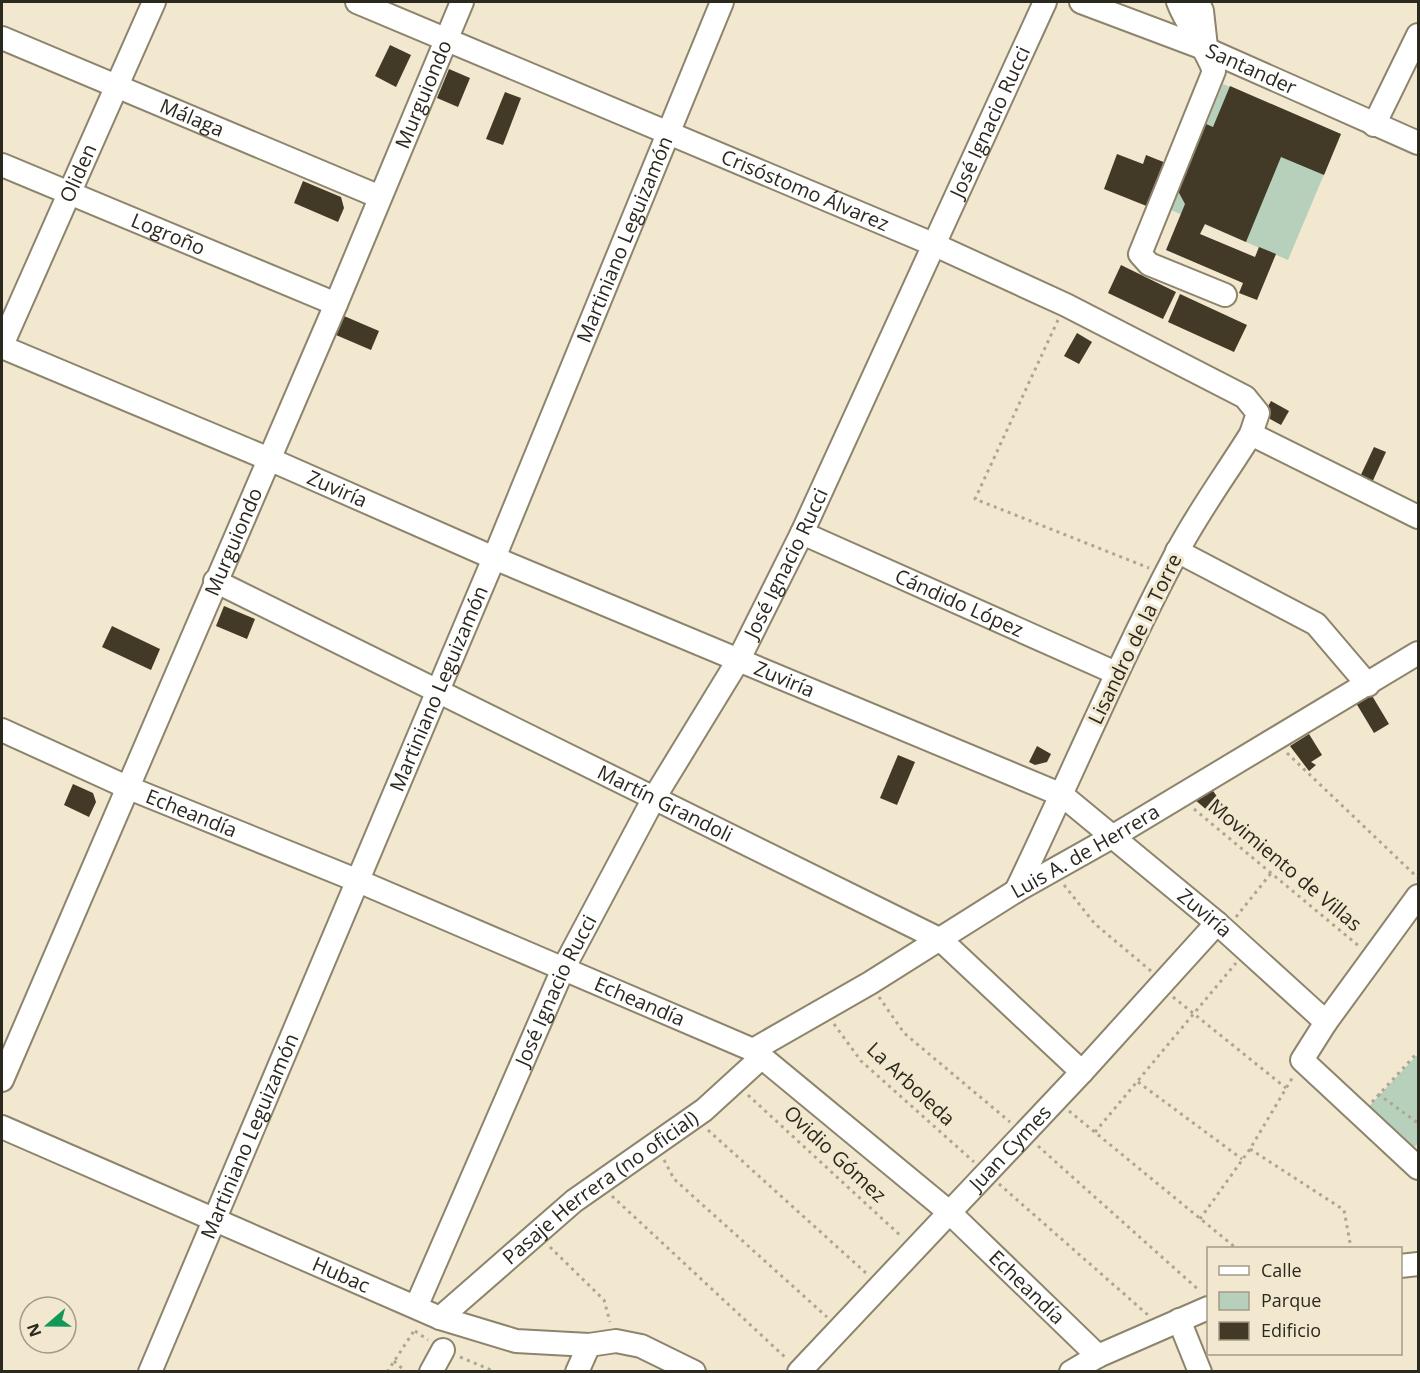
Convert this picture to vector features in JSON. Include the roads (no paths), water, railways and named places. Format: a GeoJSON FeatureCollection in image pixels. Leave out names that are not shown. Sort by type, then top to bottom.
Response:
{"type":"FeatureCollection","features":[{"type":"Feature","properties":{"kind":"street","name":"Oliden"},"geometry":{"type":"LineString","coordinates":[[2,346],[68,192],[154,2]]}},
{"type":"Feature","properties":{"kind":"street","name":"Crisóstomo Álvarez"},"geometry":{"type":"LineString","coordinates":[[357,2],[935,245],[1066,305],[1245,397]]}},
{"type":"Feature","properties":{"kind":"street","name":"Murguiondo"},"geometry":{"type":"LineString","coordinates":[[2,1080],[336,304],[462,2]]}},
{"type":"Feature","properties":{"kind":"street","name":"Martiniano Leguizamón"},"geometry":{"type":"LineString","coordinates":[[150,1371],[494,558],[722,2]]}},
{"type":"Feature","properties":{"kind":"street","name":"José Ignacio Rucci"},"geometry":{"type":"LineString","coordinates":[[428,1313],[563,969],[654,798],[739,659],[802,533],[1045,2]]}},
{"type":"Feature","properties":{"kind":"street","name":"Santander"},"geometry":{"type":"LineString","coordinates":[[1081,2],[1206,49],[1419,143]]}},
{"type":"Feature","properties":{"kind":"street"},"geometry":{"type":"LineString","coordinates":[[1178,2],[1184,17],[1206,49]]}},
{"type":"Feature","properties":{"kind":"street"},"geometry":{"type":"LineString","coordinates":[[1198,2],[1202,11],[1206,49],[1214,71],[1140,254],[1149,264],[1226,295]]}},
{"type":"Feature","properties":{"kind":"street"},"geometry":{"type":"LineString","coordinates":[[1374,125],[1419,35]]}},
{"type":"Feature","properties":{"kind":"street","name":"Málaga"},"geometry":{"type":"LineString","coordinates":[[2,38],[381,197]]}},
{"type":"Feature","properties":{"kind":"street","name":"Logroño"},"geometry":{"type":"LineString","coordinates":[[2,165],[336,304]]}},
{"type":"Feature","properties":{"kind":"street","name":"Zuviría"},"geometry":{"type":"LineString","coordinates":[[2,346],[269,459],[494,558],[1062,795],[1221,927],[1326,1022]]}},
{"type":"Feature","properties":{"kind":"street","name":"Lisandro de la Torre"},"geometry":{"type":"LineString","coordinates":[[1016,891],[1116,674],[1177,551],[1251,434],[1258,413],[1245,397]]}},
{"type":"Feature","properties":{"kind":"street"},"geometry":{"type":"LineString","coordinates":[[1251,434],[1419,517]]}},
{"type":"Feature","properties":{"kind":"street","name":"Cándido López"},"geometry":{"type":"LineString","coordinates":[[802,533],[1116,674]]}},
{"type":"Feature","properties":{"kind":"street"},"geometry":{"type":"LineString","coordinates":[[1177,551],[1316,624],[1368,685]]}},
{"type":"Feature","properties":{"kind":"street","name":"Martín Grandoli"},"geometry":{"type":"LineString","coordinates":[[215,581],[941,940],[1083,1072]]}},
{"type":"Feature","properties":{"kind":"street","name":"Luis A. de Herrera"},"geometry":{"type":"LineString","coordinates":[[758,1054],[824,1010],[941,940],[1016,891],[1112,837],[1419,653]]}},
{"type":"Feature","properties":{"kind":"street","name":"Echeandía"},"geometry":{"type":"LineString","coordinates":[[2,730],[129,788],[356,880],[758,1054],[949,1212],[1098,1356]]}},
{"type":"Feature","properties":{"kind":"street"},"geometry":{"type":"LineString","coordinates":[[1419,896],[1326,1022],[1302,1060],[1419,1168]]}},
{"type":"Feature","properties":{"kind":"street","name":"Juan Cymes"},"geometry":{"type":"LineString","coordinates":[[799,1371],[1083,1072],[1162,984],[1221,927]]}},
{"type":"Feature","properties":{"kind":"street","name":"Pasaje Herrera (no oficial)"},"geometry":{"type":"LineString","coordinates":[[428,1313],[537,1233],[574,1201],[656,1146],[694,1117],[735,1082],[758,1054]]}},
{"type":"Feature","properties":{"kind":"street","name":"Hubac"},"geometry":{"type":"LineString","coordinates":[[2,1127],[428,1313],[516,1341],[589,1345],[616,1341],[641,1346],[694,1371]]}},
{"type":"Feature","properties":{"kind":"street"},"geometry":{"type":"LineString","coordinates":[[1402,1266],[1419,1264]]}},
{"type":"Feature","properties":{"kind":"street"},"geometry":{"type":"LineString","coordinates":[[1071,1371],[1098,1356],[1207,1309]]}},
{"type":"Feature","properties":{"kind":"street"},"geometry":{"type":"LineString","coordinates":[[1171,1324],[1200,1371]]}},
{"type":"Feature","properties":{"kind":"street"},"geometry":{"type":"LineString","coordinates":[[577,1371],[589,1345]]}},
{"type":"Feature","properties":{"kind":"street"},"geometry":{"type":"LineString","coordinates":[[431,1371],[443,1350]]}}]}
